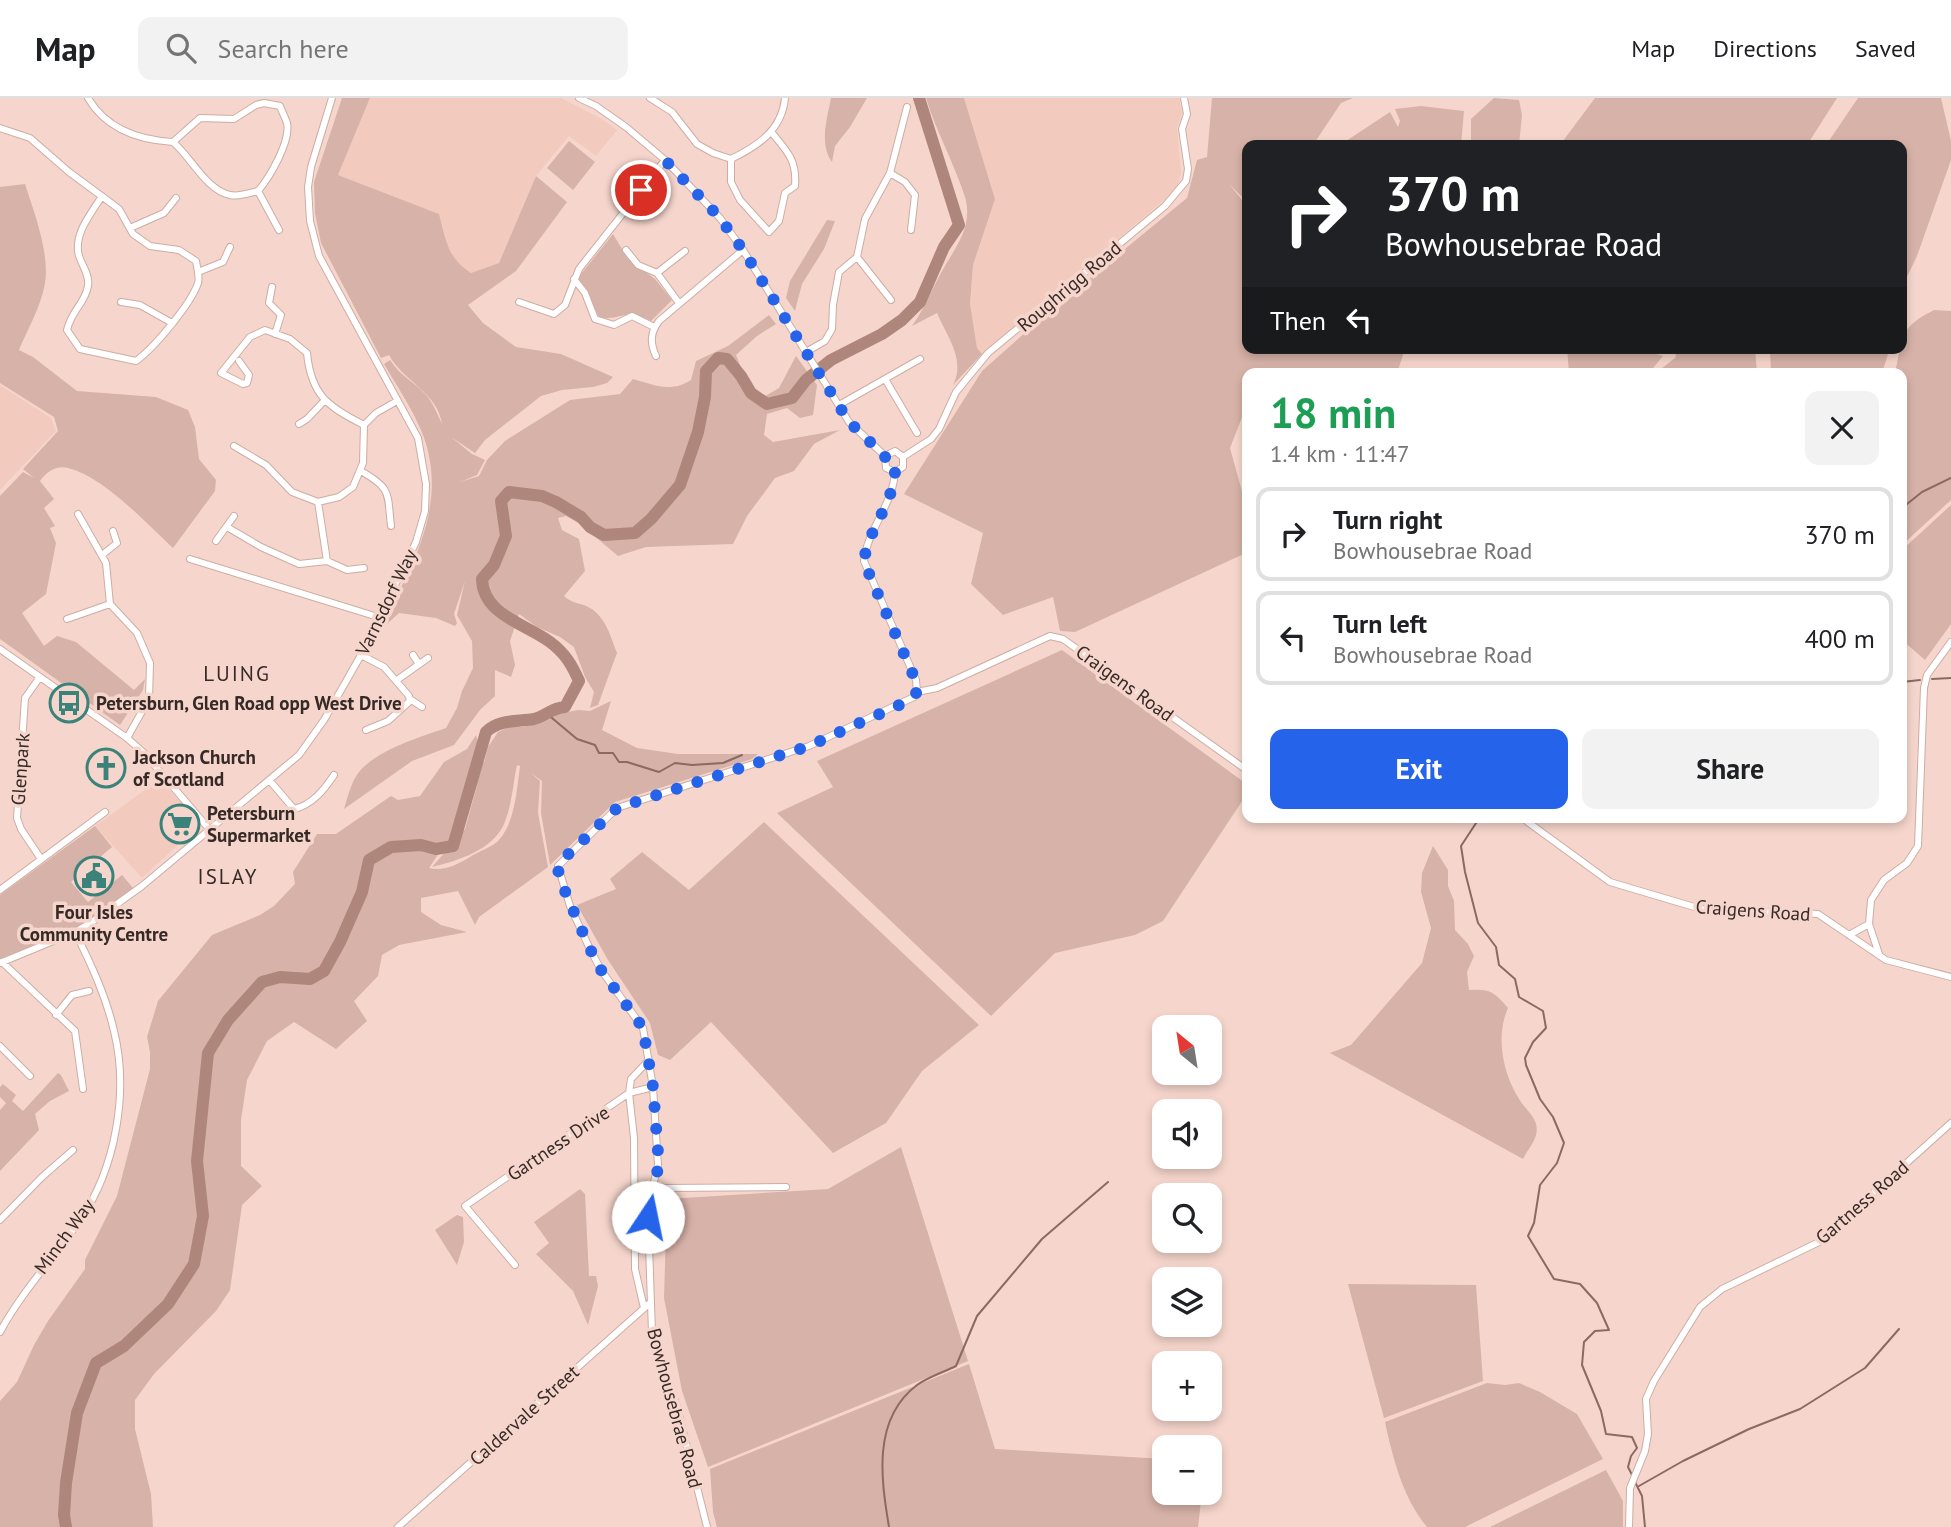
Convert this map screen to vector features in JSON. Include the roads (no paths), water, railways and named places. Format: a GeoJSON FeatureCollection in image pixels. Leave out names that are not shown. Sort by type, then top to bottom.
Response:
{"type":"FeatureCollection","features":[{"type":"Feature","properties":{"kind":"street"},"geometry":{"type":"LineString","coordinates":[[88,98],[98,112],[118,129],[137,136],[173,142],[185,152],[208,181],[231,195],[258,191],[270,177],[278,161],[288,125],[280,106]]}},
{"type":"Feature","properties":{"kind":"street"},"geometry":{"type":"LineString","coordinates":[[280,106],[285,98]]}},
{"type":"Feature","properties":{"kind":"street","name":"Varnsdorf Way"},"geometry":{"type":"LineString","coordinates":[[1,963],[75,932],[127,898],[299,755],[324,720],[360,655],[416,542],[425,511],[426,484],[418,438],[319,256],[310,221],[308,187],[311,167],[332,98]]}},
{"type":"Feature","properties":{"kind":"street"},"geometry":{"type":"LineString","coordinates":[[579,98],[596,106],[626,127],[665,160],[720,218],[743,250],[849,422],[885,456],[886,468],[895,472]]}},
{"type":"Feature","properties":{"kind":"street"},"geometry":{"type":"LineString","coordinates":[[650,98],[672,112],[697,144],[730,159],[772,133],[783,114],[785,98]]}},
{"type":"Feature","properties":{"kind":"street","name":"Roughrigg Road"},"geometry":{"type":"LineString","coordinates":[[903,457],[931,439],[939,429],[956,392],[988,353],[1165,206],[1179,191],[1186,181],[1188,169],[1182,129],[1187,114],[1185,98]]}},
{"type":"Feature","properties":{"kind":"street"},"geometry":{"type":"LineString","coordinates":[[173,142],[200,118],[234,119],[256,105],[264,103],[280,106]]}},
{"type":"Feature","properties":{"kind":"street"},"geometry":{"type":"LineString","coordinates":[[806,352],[825,341],[832,329],[832,305],[839,272],[857,257],[865,219],[890,173],[907,107]]}},
{"type":"Feature","properties":{"kind":"street"},"geometry":{"type":"LineString","coordinates":[[0,138],[1,129],[30,138],[119,209],[133,234],[150,246],[179,250],[196,261],[199,282],[150,351],[136,361],[80,349],[67,330],[70,316],[85,298],[89,283],[78,253],[79,235],[102,196]]}},
{"type":"Feature","properties":{"kind":"street"},"geometry":{"type":"LineString","coordinates":[[730,159],[731,182],[740,200],[768,232],[779,221],[785,193],[795,186],[796,169],[788,152],[772,133]]}},
{"type":"Feature","properties":{"kind":"street"},"geometry":{"type":"LineString","coordinates":[[519,302],[554,314],[565,304],[573,279],[665,160]]}},
{"type":"Feature","properties":{"kind":"street"},"geometry":{"type":"LineString","coordinates":[[890,173],[905,182],[915,195],[911,230]]}},
{"type":"Feature","properties":{"kind":"street"},"geometry":{"type":"LineString","coordinates":[[258,191],[279,230]]}},
{"type":"Feature","properties":{"kind":"street"},"geometry":{"type":"LineString","coordinates":[[130,228],[164,213],[176,198]]}},
{"type":"Feature","properties":{"kind":"street"},"geometry":{"type":"LineString","coordinates":[[198,272],[223,262],[230,247]]}},
{"type":"Feature","properties":{"kind":"street"},"geometry":{"type":"LineString","coordinates":[[626,250],[638,265],[657,273],[679,303]]}},
{"type":"Feature","properties":{"kind":"street"},"geometry":{"type":"LineString","coordinates":[[656,356],[651,345],[654,327],[743,250]]}},
{"type":"Feature","properties":{"kind":"street"},"geometry":{"type":"LineString","coordinates":[[657,273],[685,251]]}},
{"type":"Feature","properties":{"kind":"street"},"geometry":{"type":"LineString","coordinates":[[857,257],[891,300]]}},
{"type":"Feature","properties":{"kind":"street"},"geometry":{"type":"LineString","coordinates":[[573,279],[585,293],[595,318],[614,325],[632,316],[654,327]]}},
{"type":"Feature","properties":{"kind":"street"},"geometry":{"type":"LineString","coordinates":[[272,287],[269,303],[281,315],[275,334]]}},
{"type":"Feature","properties":{"kind":"street"},"geometry":{"type":"LineString","coordinates":[[121,302],[140,305],[172,323]]}},
{"type":"Feature","properties":{"kind":"street"},"geometry":{"type":"LineString","coordinates":[[239,361],[249,374],[247,383],[240,384],[221,373],[250,337],[265,330],[290,339],[307,353],[309,372],[325,400],[337,412],[364,425]]}},
{"type":"Feature","properties":{"kind":"street"},"geometry":{"type":"LineString","coordinates":[[839,405],[920,359]]}},
{"type":"Feature","properties":{"kind":"street"},"geometry":{"type":"LineString","coordinates":[[885,379],[917,433]]}},
{"type":"Feature","properties":{"kind":"street"},"geometry":{"type":"LineString","coordinates":[[299,424],[325,400]]}},
{"type":"Feature","properties":{"kind":"street"},"geometry":{"type":"LineString","coordinates":[[234,446],[266,466],[292,492],[318,502],[338,497],[353,486],[361,471],[364,425],[376,413],[397,401]]}},
{"type":"Feature","properties":{"kind":"street"},"geometry":{"type":"LineString","coordinates":[[897,419],[906,414]]}},
{"type":"Feature","properties":{"kind":"street"},"geometry":{"type":"LineString","coordinates":[[885,456],[895,451],[903,457],[903,467],[895,472]]}},
{"type":"Feature","properties":{"kind":"street"},"geometry":{"type":"LineString","coordinates":[[361,471],[386,489],[391,526]]}},
{"type":"Feature","properties":{"kind":"street"},"geometry":{"type":"LineString","coordinates":[[895,472],[894,487],[865,550],[864,562],[916,680],[917,692]]}},
{"type":"Feature","properties":{"kind":"street"},"geometry":{"type":"LineString","coordinates":[[318,502],[327,561]]}},
{"type":"Feature","properties":{"kind":"street"},"geometry":{"type":"LineString","coordinates":[[78,514],[106,563],[110,604],[137,634],[150,663],[149,699],[127,738]]}},
{"type":"Feature","properties":{"kind":"street"},"geometry":{"type":"LineString","coordinates":[[216,541],[234,516]]}},
{"type":"Feature","properties":{"kind":"street"},"geometry":{"type":"LineString","coordinates":[[227,527],[261,547],[299,564],[327,561],[346,570],[364,568]]}},
{"type":"Feature","properties":{"kind":"street"},"geometry":{"type":"LineString","coordinates":[[102,555],[117,543],[113,531]]}},
{"type":"Feature","properties":{"kind":"street"},"geometry":{"type":"LineString","coordinates":[[190,559],[378,617]]}},
{"type":"Feature","properties":{"kind":"street"},"geometry":{"type":"LineString","coordinates":[[68,619],[110,604]]}},
{"type":"Feature","properties":{"kind":"street","name":"Craigens Road"},"geometry":{"type":"LineString","coordinates":[[917,692],[937,688],[1050,636],[1063,639],[1242,767]]}},
{"type":"Feature","properties":{"kind":"street"},"geometry":{"type":"LineString","coordinates":[[1879,955],[1869,924],[1871,900],[1884,880],[1907,863],[1918,846],[1924,688],[1927,675],[1951,642]]}},
{"type":"Feature","properties":{"kind":"street"},"geometry":{"type":"LineString","coordinates":[[0,649],[127,738],[144,753],[210,830]]}},
{"type":"Feature","properties":{"kind":"street"},"geometry":{"type":"LineString","coordinates":[[360,655],[384,667],[410,699],[422,707]]}},
{"type":"Feature","properties":{"kind":"street"},"geometry":{"type":"LineString","coordinates":[[413,655],[419,664]]}},
{"type":"Feature","properties":{"kind":"street"},"geometry":{"type":"LineString","coordinates":[[397,680],[428,658]]}},
{"type":"Feature","properties":{"kind":"street","name":"Glenpark"},"geometry":{"type":"LineString","coordinates":[[40,677],[25,698],[17,818],[21,829],[41,859]]}},
{"type":"Feature","properties":{"kind":"street","name":"Bowhousebrae Road"},"geometry":{"type":"LineString","coordinates":[[707,1527],[677,1406],[652,1332],[647,1306],[648,1217],[659,1165],[653,1087],[643,1028],[601,970],[589,947],[564,889],[558,870],[559,863],[617,808],[809,746],[908,701],[917,692]]}},
{"type":"Feature","properties":{"kind":"street"},"geometry":{"type":"LineString","coordinates":[[366,730],[388,721],[406,707],[410,699]]}},
{"type":"Feature","properties":{"kind":"street"},"geometry":{"type":"LineString","coordinates":[[271,781],[294,809],[304,807],[323,791],[334,775]]}},
{"type":"Feature","properties":{"kind":"street"},"geometry":{"type":"LineString","coordinates":[[0,890],[105,812]]}},
{"type":"Feature","properties":{"kind":"street","name":"Craigens Road"},"geometry":{"type":"LineString","coordinates":[[1529,823],[1609,882],[1701,909],[1818,914],[1886,960],[1951,977]]}},
{"type":"Feature","properties":{"kind":"street"},"geometry":{"type":"LineString","coordinates":[[1849,935],[1869,924]]}},
{"type":"Feature","properties":{"kind":"street","name":"Minch Way"},"geometry":{"type":"LineString","coordinates":[[0,1332],[13,1307],[81,1219],[97,1191],[113,1139],[119,1092],[114,1030],[103,991],[75,932]]}},
{"type":"Feature","properties":{"kind":"street"},"geometry":{"type":"LineString","coordinates":[[1,963],[77,1036],[83,1089]]}},
{"type":"Feature","properties":{"kind":"street"},"geometry":{"type":"LineString","coordinates":[[56,1015],[72,995],[89,991]]}},
{"type":"Feature","properties":{"kind":"street"},"geometry":{"type":"LineString","coordinates":[[0,1046],[30,1076]]}},
{"type":"Feature","properties":{"kind":"street"},"geometry":{"type":"LineString","coordinates":[[647,1306],[635,1269],[634,1138],[629,1093],[631,1079],[649,1060]]}},
{"type":"Feature","properties":{"kind":"street","name":"Gartness Drive"},"geometry":{"type":"LineString","coordinates":[[515,1265],[466,1206],[629,1093],[653,1087]]}},
{"type":"Feature","properties":{"kind":"street","name":"Gartness Road"},"geometry":{"type":"LineString","coordinates":[[1629,1527],[1630,1488],[1646,1451],[1646,1399],[1654,1381],[1700,1307],[1722,1289],[1819,1242],[1951,1123]]}},
{"type":"Feature","properties":{"kind":"street"},"geometry":{"type":"LineString","coordinates":[[0,1220],[42,1177],[74,1150]]}},
{"type":"Feature","properties":{"kind":"street"},"geometry":{"type":"LineString","coordinates":[[654,1186],[786,1187]]}},
{"type":"Feature","properties":{"kind":"street","name":"Caldervale Street"},"geometry":{"type":"LineString","coordinates":[[398,1527],[647,1306]]}},
{"type":"Feature","properties":{"kind":"waterway"},"geometry":{"type":"LineString","coordinates":[[66,1527],[66,1483],[77,1413],[96,1363],[124,1346],[168,1304],[194,1264],[203,1216],[197,1161],[208,1053],[228,1020],[262,982],[280,977],[310,979],[324,971],[362,892],[369,860],[391,847],[421,845],[436,849],[453,846],[486,732],[503,723],[534,719],[565,707],[579,681],[560,650],[507,617],[490,602],[484,591],[482,579],[494,565],[506,536],[501,501],[509,492],[542,496],[581,517],[590,527],[604,535],[635,533],[680,485],[698,432],[705,397],[706,371],[718,358],[727,359],[751,393],[767,404],[792,398],[806,380],[831,360],[882,334],[902,320],[920,302],[944,247],[959,225],[919,98]]}},
{"type":"Feature","properties":{"kind":"waterway"},"geometry":{"type":"LineString","coordinates":[[1907,504],[1922,492],[1951,478]]}},
{"type":"Feature","properties":{"kind":"waterway"},"geometry":{"type":"LineString","coordinates":[[1932,679],[1951,678]]}},
{"type":"Feature","properties":{"kind":"waterway"},"geometry":{"type":"LineString","coordinates":[[1907,681],[1920,680]]}},
{"type":"Feature","properties":{"kind":"waterway"},"geometry":{"type":"LineString","coordinates":[[546,713],[577,739],[595,745],[599,753],[613,753],[619,762],[659,772],[675,763],[723,763],[742,755]]}},
{"type":"Feature","properties":{"kind":"waterway"},"geometry":{"type":"LineString","coordinates":[[1476,823],[1461,846],[1478,923],[1496,947],[1499,965],[1515,979],[1519,997],[1543,1011],[1546,1028],[1533,1042],[1525,1058],[1526,1065],[1540,1099],[1553,1117],[1564,1143],[1557,1163],[1540,1185],[1534,1223],[1528,1236],[1554,1279],[1580,1284],[1597,1303],[1609,1330],[1595,1331],[1584,1342],[1582,1365],[1601,1411],[1606,1434],[1632,1437],[1637,1448],[1628,1467],[1633,1477]]}},
{"type":"Feature","properties":{"kind":"waterway"},"geometry":{"type":"LineString","coordinates":[[889,1527],[882,1470],[883,1451],[886,1432],[903,1399],[921,1382],[956,1366],[977,1316],[1042,1239],[1108,1182]]}},
{"type":"Feature","properties":{"kind":"waterway"},"geometry":{"type":"LineString","coordinates":[[1639,1486],[1749,1429],[1800,1409],[1865,1368],[1899,1329]]}},
{"type":"Feature","properties":{"kind":"waterway"},"geometry":{"type":"LineString","coordinates":[[1635,1482],[1642,1496],[1645,1527]]}},
{"type":"Feature","properties":{"kind":"place","name":"Petersburn, Glen Road opp West Drive"},"geometry":{"type":"Point","coordinates":[69,703]}},
{"type":"Feature","properties":{"kind":"place","name":"Jackson Church of Scotland"},"geometry":{"type":"Point","coordinates":[106,768]}},
{"type":"Feature","properties":{"kind":"place","name":"Petersburn Supermarket"},"geometry":{"type":"Point","coordinates":[180,824]}},
{"type":"Feature","properties":{"kind":"place","name":"Four Isles Community Centre"},"geometry":{"type":"Point","coordinates":[94,876]}},
{"type":"Feature","properties":{"kind":"district","name":"LUING"},"geometry":{"type":"Point","coordinates":[237,673]}},
{"type":"Feature","properties":{"kind":"district","name":"ISLAY"},"geometry":{"type":"Point","coordinates":[228,876]}}]}
